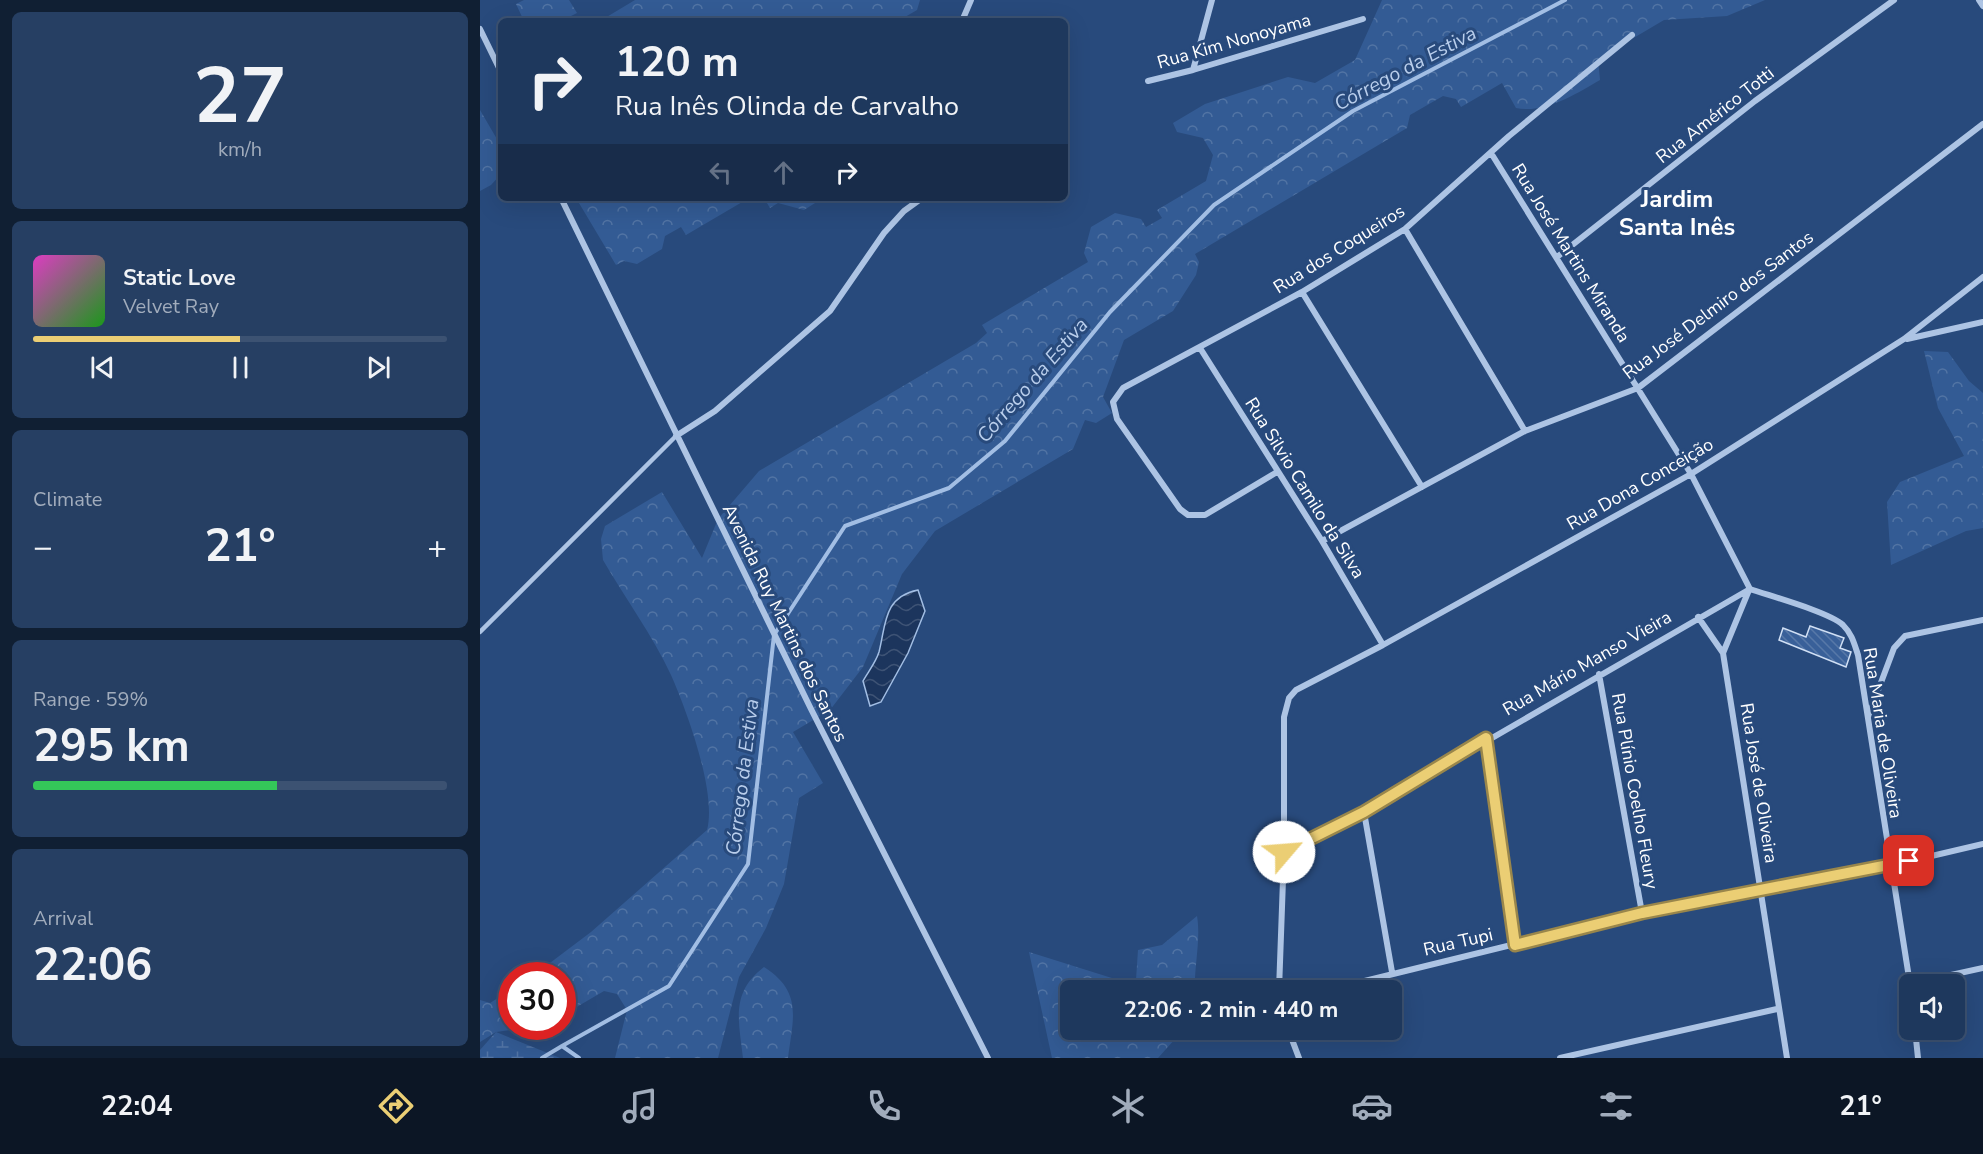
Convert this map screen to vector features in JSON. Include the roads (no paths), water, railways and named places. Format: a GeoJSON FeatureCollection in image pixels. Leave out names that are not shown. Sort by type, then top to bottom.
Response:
{"type":"FeatureCollection","features":[{"type":"Feature","properties":{"kind":"street"},"geometry":{"type":"LineString","coordinates":[[963,18],[971,0]]}},
{"type":"Feature","properties":{"kind":"street"},"geometry":{"type":"LineString","coordinates":[[1193,70],[1212,0]]}},
{"type":"Feature","properties":{"kind":"street","name":"Rua Américo Totti"},"geometry":{"type":"LineString","coordinates":[[1557,257],[1755,101],[1894,0]]}},
{"type":"Feature","properties":{"kind":"street"},"geometry":{"type":"LineString","coordinates":[[1979,0],[1983,6]]}},
{"type":"Feature","properties":{"kind":"street","name":"Rua Kim Nonoyama"},"geometry":{"type":"LineString","coordinates":[[1148,81],[1193,70],[1363,19]]}},
{"type":"Feature","properties":{"kind":"street"},"geometry":{"type":"LineString","coordinates":[[480,29],[498,66]]}},
{"type":"Feature","properties":{"kind":"street","name":"Rua dos Coqueiros"},"geometry":{"type":"LineString","coordinates":[[1277,472],[1205,515],[1188,515],[1180,508],[1116,419],[1113,402],[1123,388],[1302,292],[1405,229],[1491,153],[1632,35]]}},
{"type":"Feature","properties":{"kind":"street","name":"Rua José Delmiro dos Santos"},"geometry":{"type":"LineString","coordinates":[[1322,541],[1526,431],[1638,388],[1983,124]]}},
{"type":"Feature","properties":{"kind":"street","name":"Rua José Martins Miranda"},"geometry":{"type":"LineString","coordinates":[[1491,153],[1690,474],[1750,589]]}},
{"type":"Feature","properties":{"kind":"street","name":"Avenida Ruy Martins dos Santos"},"geometry":{"type":"LineString","coordinates":[[562,201],[811,709],[988,1058]]}},
{"type":"Feature","properties":{"kind":"street"},"geometry":{"type":"LineString","coordinates":[[676,436],[715,411],[770,366],[830,311],[851,284],[884,233],[904,211],[918,201]]}},
{"type":"Feature","properties":{"kind":"street"},"geometry":{"type":"LineString","coordinates":[[1405,229],[1526,431]]}},
{"type":"Feature","properties":{"kind":"street","name":"Rua Dona Conceição"},"geometry":{"type":"LineString","coordinates":[[1284,852],[1284,717],[1289,698],[1296,690],[1383,645],[1690,474],[1904,339],[1983,277]]}},
{"type":"Feature","properties":{"kind":"street"},"geometry":{"type":"LineString","coordinates":[[1302,292],[1422,487]]}},
{"type":"Feature","properties":{"kind":"street"},"geometry":{"type":"LineString","coordinates":[[1904,339],[1983,322]]}},
{"type":"Feature","properties":{"kind":"street","name":"Rua Silvio Camilo da Silva"},"geometry":{"type":"LineString","coordinates":[[1200,348],[1322,541],[1383,645]]}},
{"type":"Feature","properties":{"kind":"street"},"geometry":{"type":"LineString","coordinates":[[1722,652],[1750,589]]}},
{"type":"Feature","properties":{"kind":"street","name":"Rua Mário Manso Vieira"},"geometry":{"type":"LineString","coordinates":[[1284,852],[1364,812],[1486,738],[1750,589]]}},
{"type":"Feature","properties":{"kind":"street","name":"Rua Maria de Oliveira"},"geometry":{"type":"LineString","coordinates":[[1750,589],[1841,623],[1851,635],[1858,655],[1889,866],[1908,974]]}},
{"type":"Feature","properties":{"kind":"street"},"geometry":{"type":"LineString","coordinates":[[1698,617],[1722,652]]}},
{"type":"Feature","properties":{"kind":"street"},"geometry":{"type":"LineString","coordinates":[[1867,719],[1894,648],[1905,636],[1983,620]]}},
{"type":"Feature","properties":{"kind":"street","name":"Rua José de Oliveira"},"geometry":{"type":"LineString","coordinates":[[1722,652],[1786,1058]]}},
{"type":"Feature","properties":{"kind":"street","name":"Rua Plínio Coelho Fleury"},"geometry":{"type":"LineString","coordinates":[[1599,674],[1642,913]]}},
{"type":"Feature","properties":{"kind":"street"},"geometry":{"type":"LineString","coordinates":[[1486,738],[1515,945]]}},
{"type":"Feature","properties":{"kind":"street"},"geometry":{"type":"LineString","coordinates":[[1364,812],[1392,972]]}},
{"type":"Feature","properties":{"kind":"street","name":"Rua Tupi"},"geometry":{"type":"LineString","coordinates":[[1364,980],[1642,913],[1889,866],[1983,844]]}},
{"type":"Feature","properties":{"kind":"street"},"geometry":{"type":"LineString","coordinates":[[1280,980],[1284,852]]}},
{"type":"Feature","properties":{"kind":"street"},"geometry":{"type":"LineString","coordinates":[[1956,974],[1983,968]]}},
{"type":"Feature","properties":{"kind":"street"},"geometry":{"type":"LineString","coordinates":[[1560,1058],[1777,1009]]}},
{"type":"Feature","properties":{"kind":"street"},"geometry":{"type":"LineString","coordinates":[[1292,1040],[1299,1058]]}},
{"type":"Feature","properties":{"kind":"street"},"geometry":{"type":"LineString","coordinates":[[1916,1040],[1918,1058]]}},
{"type":"Feature","properties":{"kind":"lane"},"geometry":{"type":"LineString","coordinates":[[480,632],[676,436]]}},
{"type":"Feature","properties":{"kind":"water"},"geometry":{"type":"Polygon","coordinates":[[[918,590],[925,611],[908,653],[881,702],[870,706],[863,681],[878,656],[888,614],[898,599],[918,590]]]}},
{"type":"Feature","properties":{"kind":"waterway","name":"Córrego da Estiva"},"geometry":{"type":"LineString","coordinates":[[562,1046],[669,986],[748,864],[774,635],[845,526],[949,488],[1005,441],[1110,312],[1214,205],[1353,111],[1565,0]]}},
{"type":"Feature","properties":{"kind":"waterway","name":"Córrego da Estiva"},"geometry":{"type":"LineString","coordinates":[[542,1058],[562,1046],[579,1058]]}},
{"type":"Feature","properties":{"kind":"district","name":"Jardim Santa Inês"},"geometry":{"type":"Point","coordinates":[1677,213]}}]}
